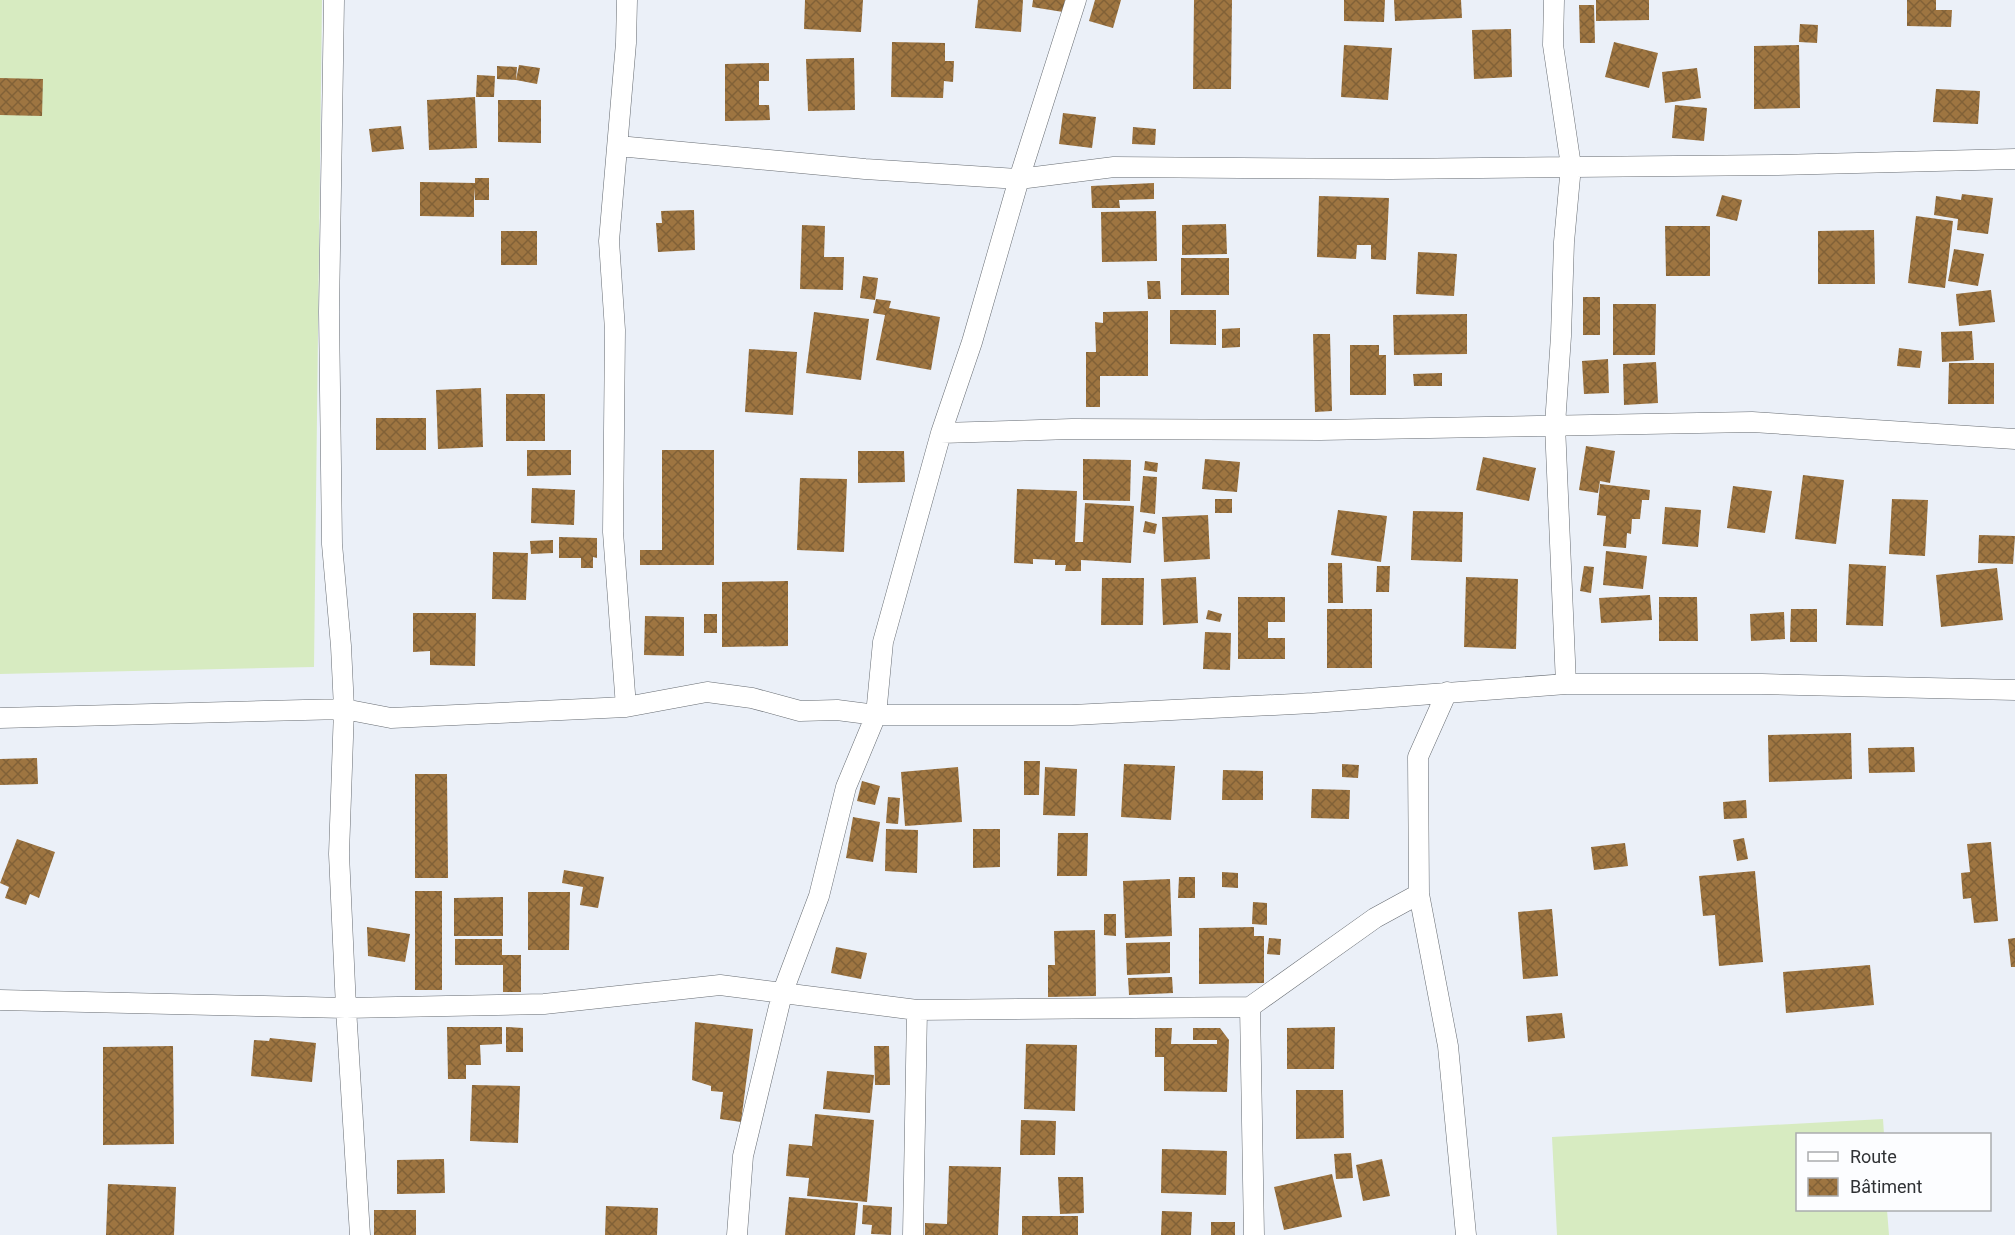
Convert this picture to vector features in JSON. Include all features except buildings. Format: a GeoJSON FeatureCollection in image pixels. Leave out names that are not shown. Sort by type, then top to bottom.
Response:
{"type":"FeatureCollection","features":[{"type":"Feature","properties":{"kind":"street"},"geometry":{"type":"LineString","coordinates":[[334,0],[329,312],[332,544],[344,709],[339,854],[360,1235]]}},
{"type":"Feature","properties":{"kind":"street"},"geometry":{"type":"LineString","coordinates":[[626,707],[613,532],[615,330],[609,241],[626,43],[627,0]]}},
{"type":"Feature","properties":{"kind":"street"},"geometry":{"type":"LineString","coordinates":[[737,1235],[743,1156],[782,994],[819,896],[846,787],[876,715],[883,642],[941,433],[972,342],[1019,179],[1076,0]]}},
{"type":"Feature","properties":{"kind":"street"},"geometry":{"type":"LineString","coordinates":[[1554,0],[1553,45],[1572,166],[1564,242],[1555,425],[1566,684]]}},
{"type":"Feature","properties":{"kind":"street"},"geometry":{"type":"LineString","coordinates":[[618,146],[865,169],[1019,179],[1114,167],[1390,169],[1776,165],[2015,159]]}},
{"type":"Feature","properties":{"kind":"street"},"geometry":{"type":"LineString","coordinates":[[941,433],[1072,429],[1320,430],[1752,422],[2015,439]]}},
{"type":"Feature","properties":{"kind":"street"},"geometry":{"type":"LineString","coordinates":[[0,718],[344,709],[391,718],[626,707],[706,692],[752,698],[800,711],[837,710],[876,715],[1072,715],[1313,703],[1566,684],[1762,684],[2015,690]]}},
{"type":"Feature","properties":{"kind":"street"},"geometry":{"type":"LineString","coordinates":[[1447,692],[1418,757],[1419,894],[1448,1046],[1466,1235]]}},
{"type":"Feature","properties":{"kind":"street"},"geometry":{"type":"LineString","coordinates":[[0,1000],[346,1008],[544,1004],[720,986],[917,1010],[1250,1007],[1375,918],[1419,894]]}},
{"type":"Feature","properties":{"kind":"street"},"geometry":{"type":"LineString","coordinates":[[1250,1007],[1254,1235]]}},
{"type":"Feature","properties":{"kind":"street"},"geometry":{"type":"LineString","coordinates":[[913,1235],[917,1010]]}},
{"type":"Feature","properties":{"kind":"green space"},"geometry":{"type":"Polygon","coordinates":[[[0,0],[322,0],[314,667],[0,674],[0,0]]]}},
{"type":"Feature","properties":{"kind":"green space"},"geometry":{"type":"Polygon","coordinates":[[[1883,1119],[1884,1133],[1796,1133],[1796,1211],[1887,1211],[1889,1235],[1557,1235],[1552,1137],[1883,1119]]]}}]}
